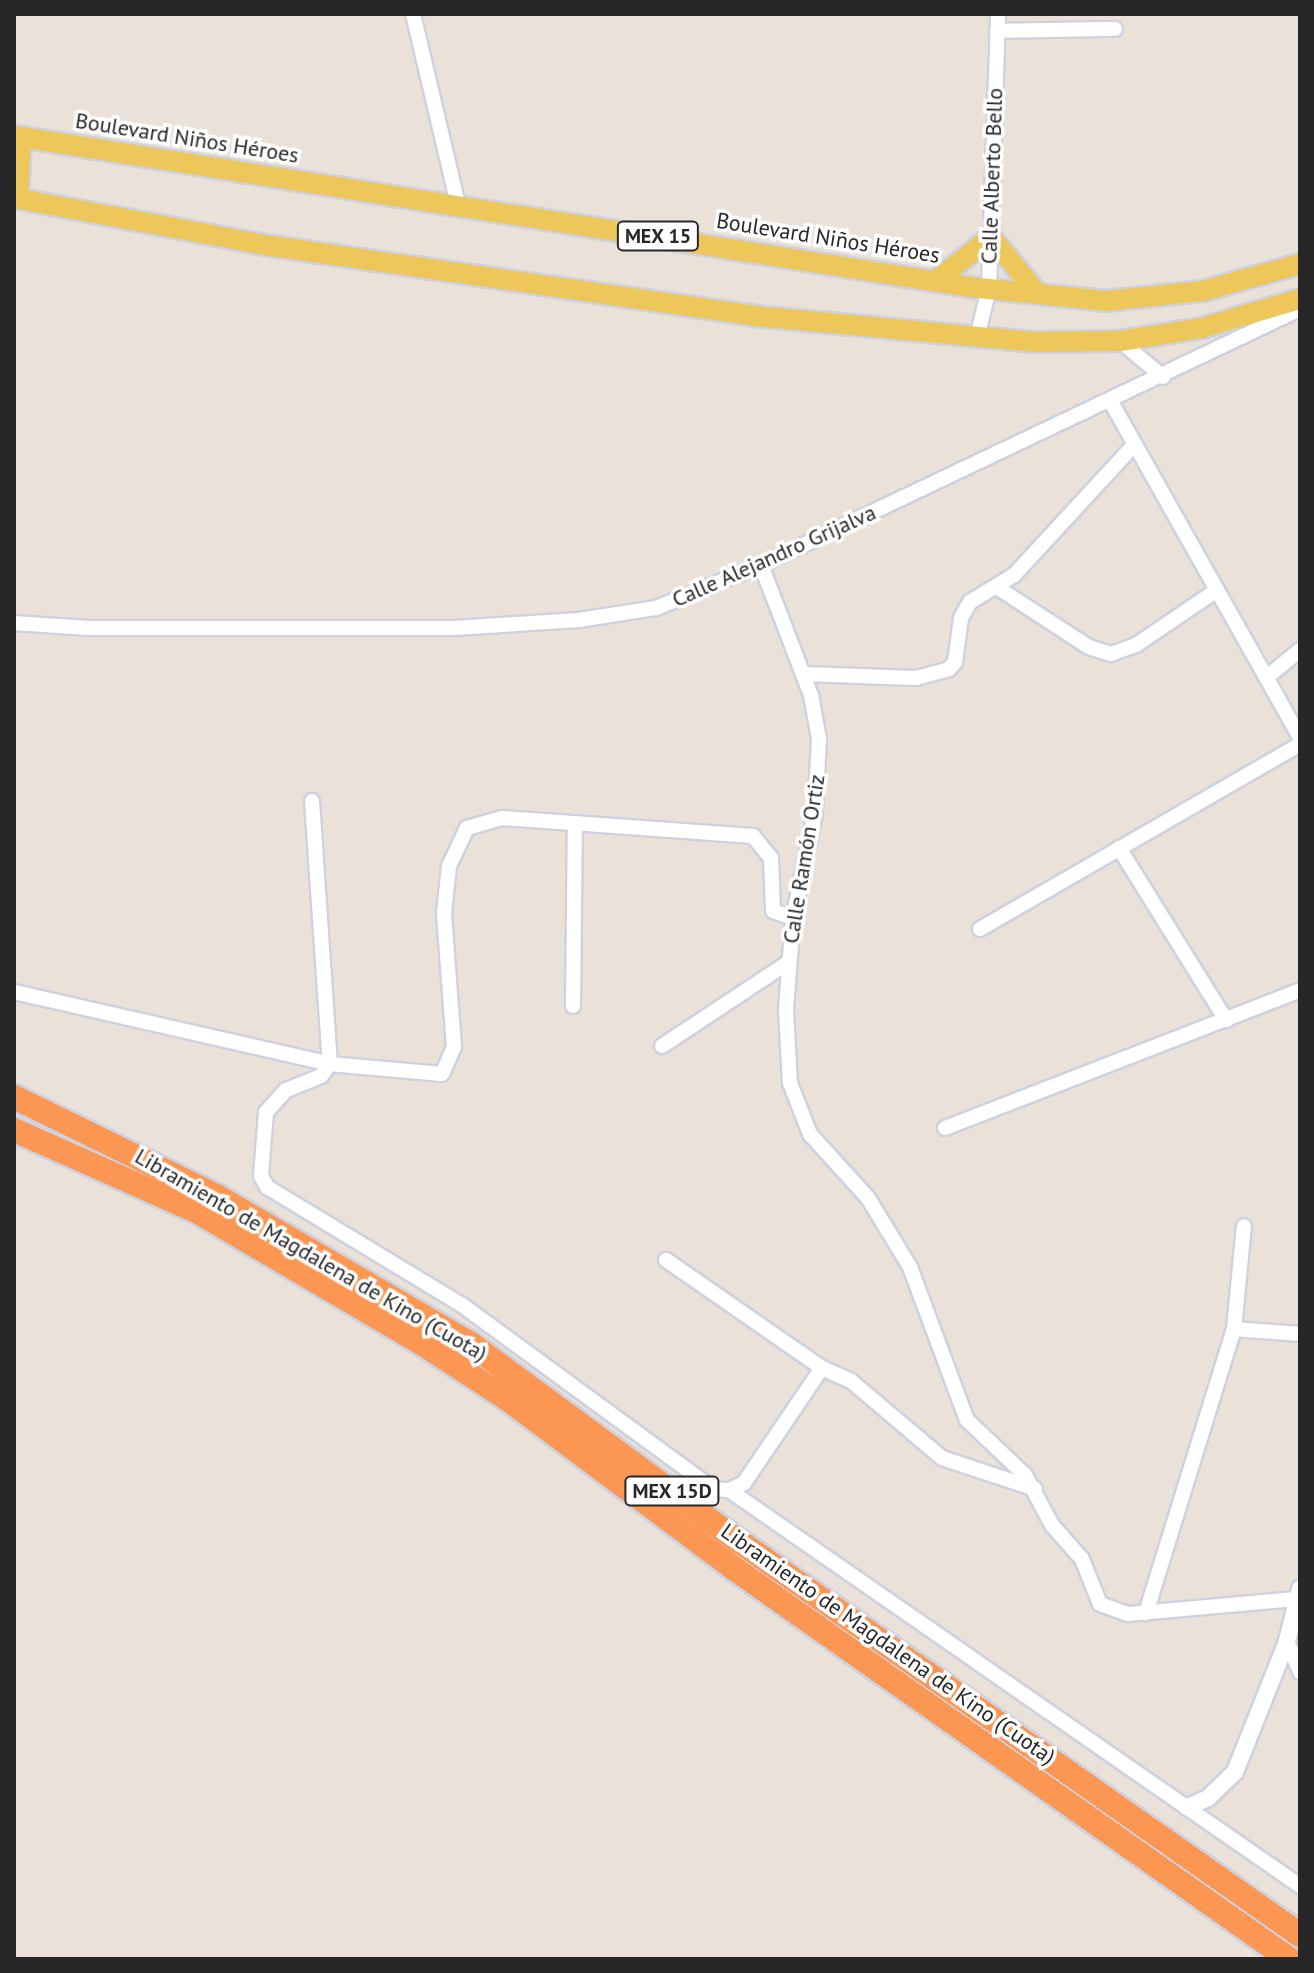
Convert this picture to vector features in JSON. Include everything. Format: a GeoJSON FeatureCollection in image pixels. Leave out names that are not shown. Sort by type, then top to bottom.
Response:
{"type":"FeatureCollection","features":[{"type":"Feature","properties":{"kind":"highway","name":"Libramiento de Magdalena de Kino (Cuota)"},"geometry":{"type":"LineString","coordinates":[[14,1097],[218,1197],[471,1344],[740,1542],[1300,1935]]}},
{"type":"Feature","properties":{"kind":"highway","name":"Libramiento de Magdalena de Kino (Cuota)"},"geometry":{"type":"LineString","coordinates":[[14,1130],[198,1212],[420,1342],[509,1400],[732,1567],[1289,1959]]}},
{"type":"Feature","properties":{"kind":"main road","name":"Boulevard Niños Héroes"},"geometry":{"type":"LineString","coordinates":[[18,136],[989,289],[1106,301],[1203,291],[1300,264]]}},
{"type":"Feature","properties":{"kind":"main road"},"geometry":{"type":"LineString","coordinates":[[18,136],[16,198],[271,246],[694,307],[977,337],[1120,341],[1202,328],[1300,299]]}},
{"type":"Feature","properties":{"kind":"main road"},"geometry":{"type":"LineString","coordinates":[[937,280],[991,237],[1037,293]]}},
{"type":"Feature","properties":{"kind":"street"},"geometry":{"type":"LineString","coordinates":[[413,14],[458,204]]}},
{"type":"Feature","properties":{"kind":"street","name":"Calle Alberto Bello"},"geometry":{"type":"LineString","coordinates":[[977,337],[989,289],[998,14]]}},
{"type":"Feature","properties":{"kind":"street"},"geometry":{"type":"LineString","coordinates":[[997,31],[1115,29]]}},
{"type":"Feature","properties":{"kind":"street","name":"Calle Alejandro Grijalva"},"geometry":{"type":"LineString","coordinates":[[14,623],[89,628],[525,625],[656,608],[761,565],[1111,402],[1300,309]]}},
{"type":"Feature","properties":{"kind":"street"},"geometry":{"type":"LineString","coordinates":[[1120,341],[1163,377]]}},
{"type":"Feature","properties":{"kind":"street"},"geometry":{"type":"LineString","coordinates":[[1111,402],[1132,447],[1300,738]]}},
{"type":"Feature","properties":{"kind":"street"},"geometry":{"type":"LineString","coordinates":[[803,674],[916,678],[949,669],[958,651],[964,609],[998,588],[1132,447]]}},
{"type":"Feature","properties":{"kind":"street","name":"Calle Ramón Ortiz"},"geometry":{"type":"LineString","coordinates":[[662,1046],[789,962],[793,918],[818,770],[816,715],[761,565]]}},
{"type":"Feature","properties":{"kind":"street"},"geometry":{"type":"LineString","coordinates":[[998,588],[1089,647],[1111,654],[1136,645],[1217,590]]}},
{"type":"Feature","properties":{"kind":"street"},"geometry":{"type":"LineString","coordinates":[[1267,677],[1300,650]]}},
{"type":"Feature","properties":{"kind":"street"},"geometry":{"type":"LineString","coordinates":[[980,929],[1300,744]]}},
{"type":"Feature","properties":{"kind":"street"},"geometry":{"type":"LineString","coordinates":[[312,801],[330,1064],[321,1076],[286,1090],[266,1112],[261,1176],[267,1187],[462,1305],[713,1489],[729,1490],[744,1483],[822,1368]]}},
{"type":"Feature","properties":{"kind":"street"},"geometry":{"type":"LineString","coordinates":[[14,992],[330,1064],[442,1074],[454,1047],[444,913],[458,840],[482,821],[575,823],[743,834],[762,843],[771,858],[773,911],[793,918]]}},
{"type":"Feature","properties":{"kind":"street"},"geometry":{"type":"LineString","coordinates":[[573,1006],[575,823]]}},
{"type":"Feature","properties":{"kind":"street"},"geometry":{"type":"LineString","coordinates":[[1119,848],[1226,1020]]}},
{"type":"Feature","properties":{"kind":"street"},"geometry":{"type":"LineString","coordinates":[[789,962],[787,1065],[804,1120],[823,1153],[868,1198],[910,1267],[967,1420],[1035,1489],[1052,1525],[1082,1559],[1100,1604],[1116,1613],[1146,1613],[1299,1594],[1287,1641],[1235,1772],[1208,1798],[1187,1807]]}},
{"type":"Feature","properties":{"kind":"street"},"geometry":{"type":"LineString","coordinates":[[945,1128],[1300,990]]}},
{"type":"Feature","properties":{"kind":"street"},"geometry":{"type":"LineString","coordinates":[[1146,1613],[1234,1329],[1244,1226]]}},
{"type":"Feature","properties":{"kind":"street"},"geometry":{"type":"LineString","coordinates":[[666,1260],[822,1368],[851,1381],[942,1458],[1035,1489]]}},
{"type":"Feature","properties":{"kind":"street"},"geometry":{"type":"LineString","coordinates":[[1234,1329],[1300,1334]]}},
{"type":"Feature","properties":{"kind":"street"},"geometry":{"type":"LineString","coordinates":[[729,1490],[1300,1886]]}},
{"type":"Feature","properties":{"kind":"street"},"geometry":{"type":"LineString","coordinates":[[1287,1641],[1300,1672]]}}]}
